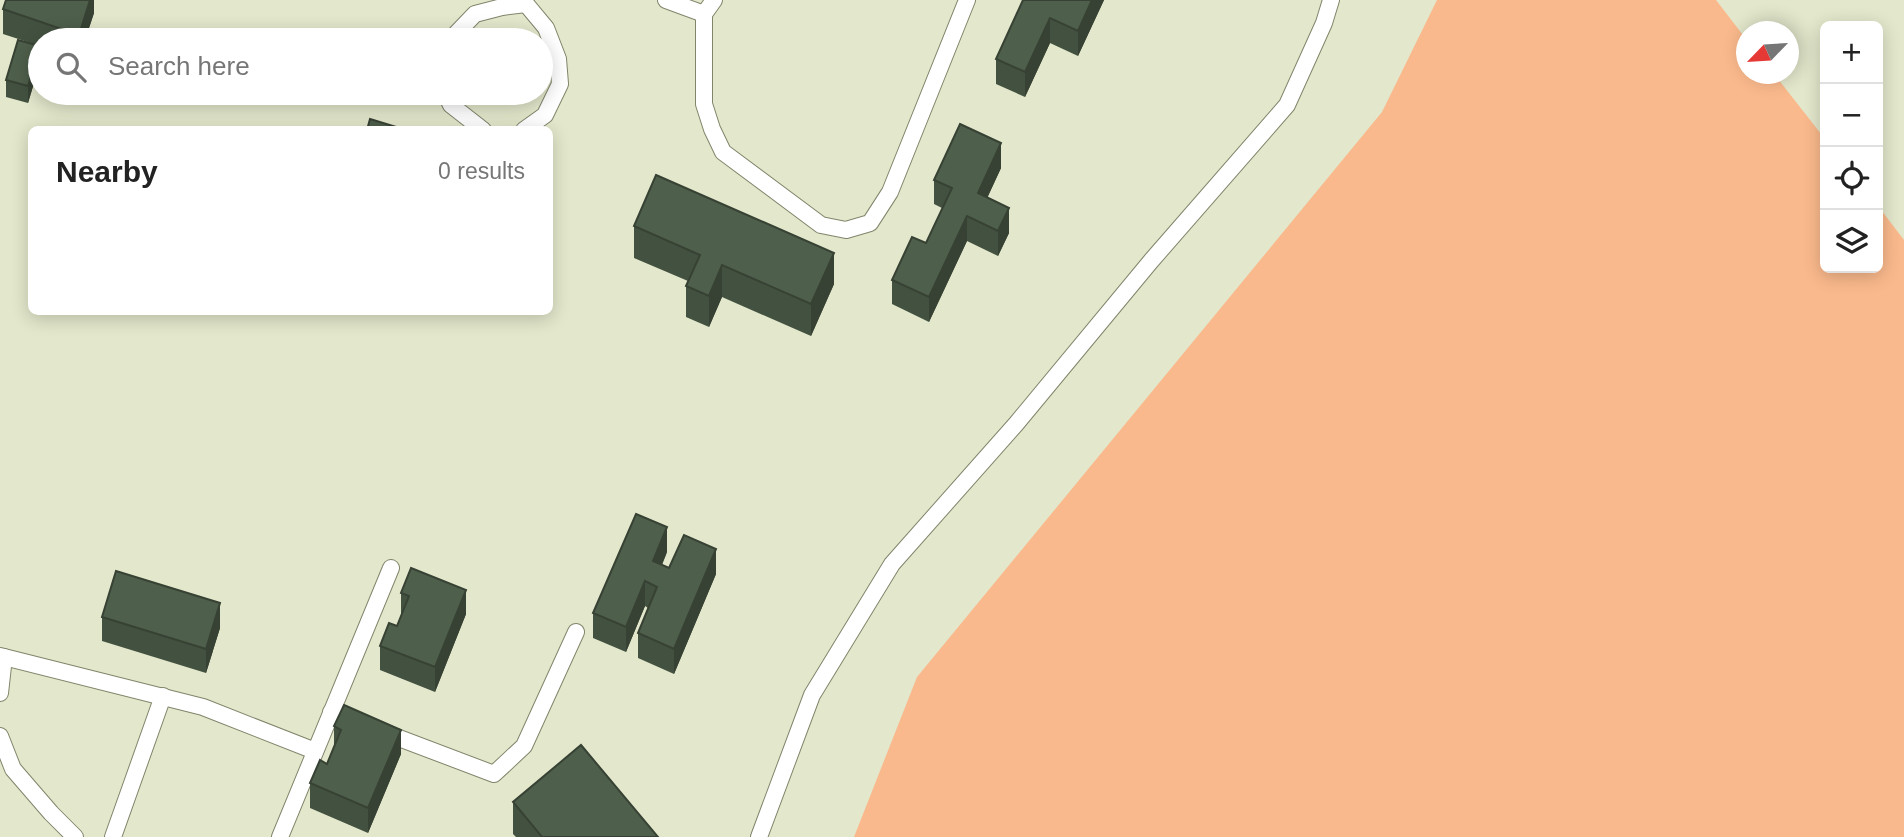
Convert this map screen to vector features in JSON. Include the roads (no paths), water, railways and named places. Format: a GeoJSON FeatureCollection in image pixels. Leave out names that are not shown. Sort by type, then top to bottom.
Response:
{"type":"FeatureCollection","features":[{"type":"Feature","properties":{"kind":"lane"},"geometry":{"type":"LineString","coordinates":[[667,0],[704,14]]}},
{"type":"Feature","properties":{"kind":"lane"},"geometry":{"type":"LineString","coordinates":[[714,0],[704,14],[704,104],[723,152],[821,225],[846,230],[870,223],[890,192],[967,0]]}},
{"type":"Feature","properties":{"kind":"lane"},"geometry":{"type":"LineString","coordinates":[[759,837],[812,695],[892,564],[1016,424],[1151,261],[1287,105],[1324,23],[1331,0]]}},
{"type":"Feature","properties":{"kind":"lane"},"geometry":{"type":"LineString","coordinates":[[462,28],[475,14],[527,2],[546,28]]}},
{"type":"Feature","properties":{"kind":"lane"},"geometry":{"type":"LineString","coordinates":[[553,46],[558,59],[560,84],[553,99]]}},
{"type":"Feature","properties":{"kind":"lane"},"geometry":{"type":"LineString","coordinates":[[451,105],[478,126]]}},
{"type":"Feature","properties":{"kind":"lane"},"geometry":{"type":"LineString","coordinates":[[530,126],[545,116],[550,105]]}},
{"type":"Feature","properties":{"kind":"lane"},"geometry":{"type":"LineString","coordinates":[[280,837],[391,568]]}},
{"type":"Feature","properties":{"kind":"lane"},"geometry":{"type":"LineString","coordinates":[[331,712],[494,774],[524,746],[576,632]]}},
{"type":"Feature","properties":{"kind":"lane"},"geometry":{"type":"LineString","coordinates":[[0,693],[2,657],[202,707],[315,751]]}},
{"type":"Feature","properties":{"kind":"lane"},"geometry":{"type":"LineString","coordinates":[[117,836],[163,696]]}},
{"type":"Feature","properties":{"kind":"lane"},"geometry":{"type":"LineString","coordinates":[[0,736],[13,769],[75,837]]}}]}
